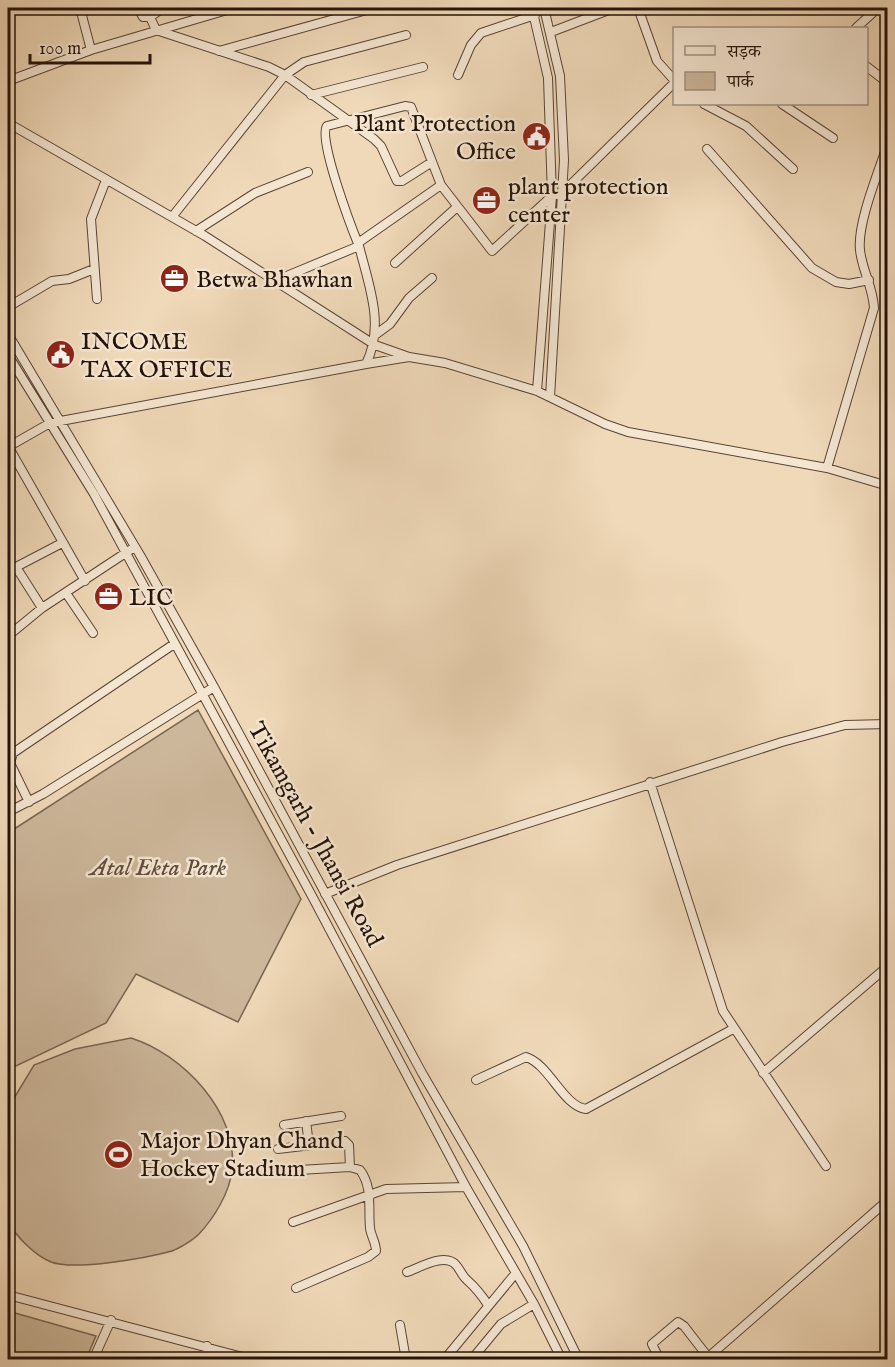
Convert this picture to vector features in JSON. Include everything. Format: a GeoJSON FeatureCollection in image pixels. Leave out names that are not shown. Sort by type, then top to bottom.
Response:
{"type":"FeatureCollection","features":[{"type":"Feature","properties":{"kind":"street"},"geometry":{"type":"LineString","coordinates":[[80,8],[91,50]]}},
{"type":"Feature","properties":{"kind":"street"},"geometry":{"type":"LineString","coordinates":[[138,8],[143,17],[150,17],[163,8]]}},
{"type":"Feature","properties":{"kind":"street"},"geometry":{"type":"LineString","coordinates":[[8,81],[91,50],[230,8]]}},
{"type":"Feature","properties":{"kind":"street"},"geometry":{"type":"LineString","coordinates":[[219,51],[374,8]]}},
{"type":"Feature","properties":{"kind":"street"},"geometry":{"type":"LineString","coordinates":[[544,8],[561,76],[564,160],[550,397]]}},
{"type":"Feature","properties":{"kind":"street"},"geometry":{"type":"LineString","coordinates":[[551,32],[614,8]]}},
{"type":"Feature","properties":{"kind":"street"},"geometry":{"type":"LineString","coordinates":[[638,8],[657,61],[673,79]]}},
{"type":"Feature","properties":{"kind":"street"},"geometry":{"type":"LineString","coordinates":[[857,27],[878,8]]}},
{"type":"Feature","properties":{"kind":"street"},"geometry":{"type":"LineString","coordinates":[[458,75],[471,45],[481,33],[534,11],[548,78],[552,196],[537,391]]}},
{"type":"Feature","properties":{"kind":"street"},"geometry":{"type":"LineString","coordinates":[[150,17],[156,30],[285,75],[381,146],[397,181],[402,181],[432,162]]}},
{"type":"Feature","properties":{"kind":"street"},"geometry":{"type":"LineString","coordinates":[[172,217],[285,75],[304,62],[406,35]]}},
{"type":"Feature","properties":{"kind":"street"},"geometry":{"type":"LineString","coordinates":[[311,95],[423,67]]}},
{"type":"Feature","properties":{"kind":"street"},"geometry":{"type":"LineString","coordinates":[[868,67],[888,83]]}},
{"type":"Feature","properties":{"kind":"street"},"geometry":{"type":"LineString","coordinates":[[366,364],[375,345],[375,309],[358,245],[338,190],[323,130],[327,126],[408,106],[413,111],[441,186],[492,251],[552,196],[562,193],[673,83]]}},
{"type":"Feature","properties":{"kind":"street"},"geometry":{"type":"LineString","coordinates":[[706,105],[746,126],[793,169]]}},
{"type":"Feature","properties":{"kind":"street"},"geometry":{"type":"LineString","coordinates":[[784,105],[833,138]]}},
{"type":"Feature","properties":{"kind":"street"},"geometry":{"type":"LineString","coordinates":[[8,123],[196,231],[277,280],[375,345],[409,357],[445,363],[537,391],[605,424],[635,434],[827,468],[888,486]]}},
{"type":"Feature","properties":{"kind":"street"},"geometry":{"type":"LineString","coordinates":[[827,468],[874,308],[869,280],[862,259],[860,235],[888,143]]}},
{"type":"Feature","properties":{"kind":"street"},"geometry":{"type":"LineString","coordinates":[[707,149],[812,268],[836,282],[849,284],[869,280]]}},
{"type":"Feature","properties":{"kind":"street"},"geometry":{"type":"LineString","coordinates":[[196,231],[248,196],[308,172]]}},
{"type":"Feature","properties":{"kind":"street"},"geometry":{"type":"LineString","coordinates":[[97,298],[91,219],[106,180]]}},
{"type":"Feature","properties":{"kind":"street"},"geometry":{"type":"LineString","coordinates":[[277,280],[358,245],[441,186]]}},
{"type":"Feature","properties":{"kind":"street"},"geometry":{"type":"LineString","coordinates":[[395,264],[457,207]]}},
{"type":"Feature","properties":{"kind":"street"},"geometry":{"type":"LineString","coordinates":[[8,307],[52,281],[69,279],[94,269]]}},
{"type":"Feature","properties":{"kind":"street"},"geometry":{"type":"LineString","coordinates":[[375,335],[390,324],[405,303],[432,278]]}},
{"type":"Feature","properties":{"kind":"street","name":"Tikamgarh - Jhansi Road"},"geometry":{"type":"LineString","coordinates":[[8,334],[135,547],[214,687],[422,1073],[523,1246],[579,1359]]}},
{"type":"Feature","properties":{"kind":"street","name":"Tikamgarh - Jhansi Road"},"geometry":{"type":"LineString","coordinates":[[8,355],[126,553],[466,1187],[534,1304],[562,1359]]}},
{"type":"Feature","properties":{"kind":"street"},"geometry":{"type":"LineString","coordinates":[[85,581],[8,447],[50,423],[409,357]]}},
{"type":"Feature","properties":{"kind":"street"},"geometry":{"type":"LineString","coordinates":[[42,608],[10,570],[62,543]]}},
{"type":"Feature","properties":{"kind":"street"},"geometry":{"type":"LineString","coordinates":[[8,636],[42,608],[135,547]]}},
{"type":"Feature","properties":{"kind":"street"},"geometry":{"type":"LineString","coordinates":[[66,592],[93,633]]}},
{"type":"Feature","properties":{"kind":"street"},"geometry":{"type":"LineString","coordinates":[[29,802],[10,763],[13,753],[174,644]]}},
{"type":"Feature","properties":{"kind":"street"},"geometry":{"type":"LineString","coordinates":[[8,812],[29,802],[214,687]]}},
{"type":"Feature","properties":{"kind":"street"},"geometry":{"type":"LineString","coordinates":[[325,894],[397,865],[650,782],[845,725],[888,724]]}},
{"type":"Feature","properties":{"kind":"street"},"geometry":{"type":"LineString","coordinates":[[650,782],[709,974],[723,1011],[826,1166]]}},
{"type":"Feature","properties":{"kind":"street"},"geometry":{"type":"LineString","coordinates":[[348,964],[360,957]]}},
{"type":"Feature","properties":{"kind":"street"},"geometry":{"type":"LineString","coordinates":[[763,1073],[888,966]]}},
{"type":"Feature","properties":{"kind":"street"},"geometry":{"type":"LineString","coordinates":[[476,1080],[526,1057],[536,1062],[574,1104],[586,1108],[733,1029]]}},
{"type":"Feature","properties":{"kind":"street"},"geometry":{"type":"LineString","coordinates":[[284,1125],[341,1116]]}},
{"type":"Feature","properties":{"kind":"street"},"geometry":{"type":"LineString","coordinates":[[306,1121],[309,1145]]}},
{"type":"Feature","properties":{"kind":"street"},"geometry":{"type":"LineString","coordinates":[[278,1149],[345,1141],[349,1145],[350,1167]]}},
{"type":"Feature","properties":{"kind":"street"},"geometry":{"type":"LineString","coordinates":[[282,1171],[350,1167],[363,1173],[369,1194],[370,1226],[376,1251],[296,1288]]}},
{"type":"Feature","properties":{"kind":"street"},"geometry":{"type":"LineString","coordinates":[[293,1222],[369,1194],[398,1187],[466,1187]]}},
{"type":"Feature","properties":{"kind":"street"},"geometry":{"type":"LineString","coordinates":[[660,1359],[652,1344],[678,1322],[684,1326],[706,1358],[888,1200]]}},
{"type":"Feature","properties":{"kind":"street"},"geometry":{"type":"LineString","coordinates":[[407,1272],[439,1260],[450,1260],[465,1279],[477,1287],[488,1305]]}},
{"type":"Feature","properties":{"kind":"street"},"geometry":{"type":"LineString","coordinates":[[444,1359],[515,1274]]}},
{"type":"Feature","properties":{"kind":"street"},"geometry":{"type":"LineString","coordinates":[[8,1295],[255,1359]]}},
{"type":"Feature","properties":{"kind":"street"},"geometry":{"type":"LineString","coordinates":[[472,1359],[501,1324],[534,1304]]}},
{"type":"Feature","properties":{"kind":"street"},"geometry":{"type":"LineString","coordinates":[[93,1359],[111,1320]]}},
{"type":"Feature","properties":{"kind":"street"},"geometry":{"type":"LineString","coordinates":[[400,1325],[406,1359]]}},
{"type":"Feature","properties":{"kind":"street"},"geometry":{"type":"LineString","coordinates":[[204,1359],[207,1346]]}},
{"type":"Feature","properties":{"kind":"green space","name":"Atal Ekta Park"},"geometry":{"type":"Polygon","coordinates":[[[198,710],[301,899],[238,1022],[136,974],[106,1023],[16,1066],[8,1062],[8,833],[198,710]]]}},
{"type":"Feature","properties":{"kind":"green space","name":"Major Dhyan Chand Hockey Stadium"},"geometry":{"type":"Polygon","coordinates":[[[131,1038],[169,1057],[203,1088],[217,1107],[232,1148],[232,1170],[228,1187],[216,1213],[205,1228],[175,1250],[146,1257],[93,1264],[76,1265],[51,1262],[26,1245],[8,1222],[8,1108],[34,1065],[75,1049],[131,1038]]]}},
{"type":"Feature","properties":{"kind":"green space"},"geometry":{"type":"Polygon","coordinates":[[[8,1311],[96,1336],[86,1359],[8,1359],[8,1311]]]}},
{"type":"Feature","properties":{"kind":"place","name":"Plant Protection Office"},"geometry":{"type":"Point","coordinates":[537,137]}},
{"type":"Feature","properties":{"kind":"place","name":"plant protection center"},"geometry":{"type":"Point","coordinates":[487,200]}},
{"type":"Feature","properties":{"kind":"place","name":"Betwa Bhawhan"},"geometry":{"type":"Point","coordinates":[175,279]}},
{"type":"Feature","properties":{"kind":"place","name":"INCOME TAX OFFICE"},"geometry":{"type":"Point","coordinates":[60,355]}},
{"type":"Feature","properties":{"kind":"place","name":"LIC"},"geometry":{"type":"Point","coordinates":[108,597]}},
{"type":"Feature","properties":{"kind":"place","name":"Major Dhyan Chand Hockey Stadium"},"geometry":{"type":"Point","coordinates":[119,1154]}}]}
